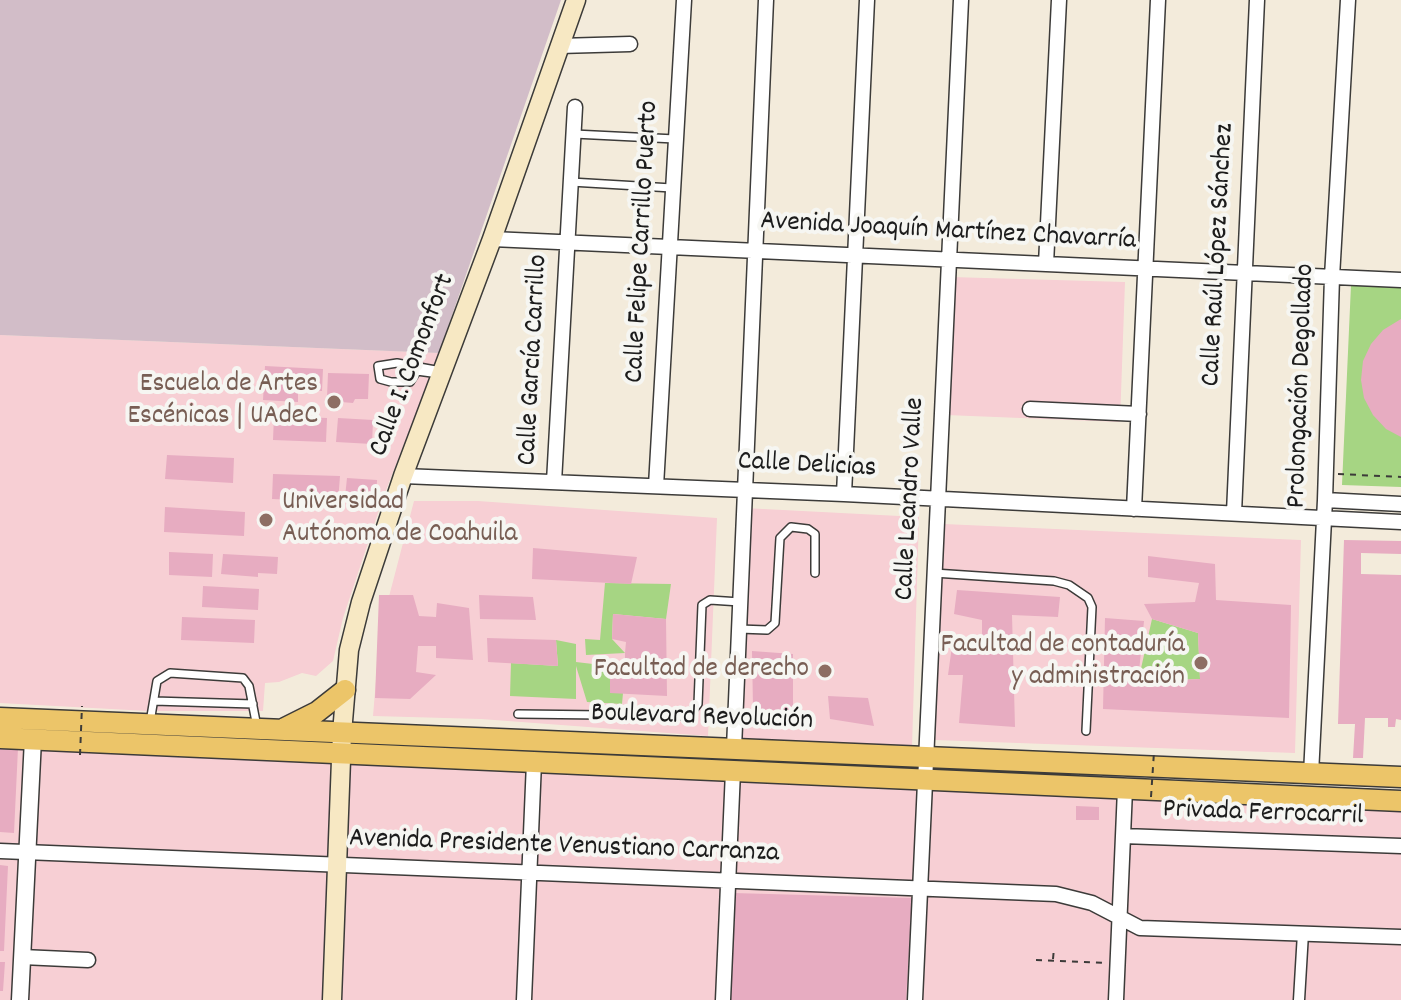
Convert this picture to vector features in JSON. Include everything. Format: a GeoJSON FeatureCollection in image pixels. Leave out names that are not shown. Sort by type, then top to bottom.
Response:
{"type":"FeatureCollection","features":[{"type":"Feature","properties":{"kind":"main road","name":"Calle I. Comonfort"},"geometry":{"type":"LineString","coordinates":[[332,1000],[342,743],[349,650],[361,602],[403,476],[492,239],[576,0]]}},
{"type":"Feature","properties":{"kind":"main road"},"geometry":{"type":"LineString","coordinates":[[281,730],[317,712],[345,690]]}},
{"type":"Feature","properties":{"kind":"main road","name":"Boulevard Revolución"},"geometry":{"type":"LineString","coordinates":[[0,718],[281,730],[342,743],[734,748],[1401,777]]}},
{"type":"Feature","properties":{"kind":"main road"},"geometry":{"type":"LineString","coordinates":[[0,738],[342,743],[534,762],[1401,801]]}},
{"type":"Feature","properties":{"kind":"street","name":"Calle Felipe Carrillo Puerto"},"geometry":{"type":"LineString","coordinates":[[656,486],[684,0]]}},
{"type":"Feature","properties":{"kind":"street"},"geometry":{"type":"LineString","coordinates":[[734,748],[766,0]]}},
{"type":"Feature","properties":{"kind":"street"},"geometry":{"type":"LineString","coordinates":[[844,494],[867,0]]}},
{"type":"Feature","properties":{"kind":"street","name":"Calle Leandro Valle"},"geometry":{"type":"LineString","coordinates":[[915,1000],[961,0]]}},
{"type":"Feature","properties":{"kind":"street"},"geometry":{"type":"LineString","coordinates":[[1046,264],[1059,0]]}},
{"type":"Feature","properties":{"kind":"street"},"geometry":{"type":"LineString","coordinates":[[1134,509],[1158,0]]}},
{"type":"Feature","properties":{"kind":"street","name":"Calle Raúl López Sánchez"},"geometry":{"type":"LineString","coordinates":[[1234,513],[1257,0]]}},
{"type":"Feature","properties":{"kind":"street","name":"Prolongación Degollado"},"geometry":{"type":"LineString","coordinates":[[1311,774],[1325,518],[1332,277],[1348,0]]}},
{"type":"Feature","properties":{"kind":"street"},"geometry":{"type":"LineString","coordinates":[[559,46],[630,44]]}},
{"type":"Feature","properties":{"kind":"street","name":"Calle García Carrillo"},"geometry":{"type":"LineString","coordinates":[[554,482],[575,107]]}},
{"type":"Feature","properties":{"kind":"street","name":"Avenida Joaquín Martínez Chavarría"},"geometry":{"type":"LineString","coordinates":[[492,239],[1401,280]]}},
{"type":"Feature","properties":{"kind":"street"},"geometry":{"type":"LineString","coordinates":[[1030,409],[1139,414]]}},
{"type":"Feature","properties":{"kind":"street","name":"Calle Delicias"},"geometry":{"type":"LineString","coordinates":[[403,476],[1401,522]]}},
{"type":"Feature","properties":{"kind":"street"},"geometry":{"type":"LineString","coordinates":[[1325,500],[1401,504]]}},
{"type":"Feature","properties":{"kind":"street"},"geometry":{"type":"LineString","coordinates":[[20,1000],[33,739]]}},
{"type":"Feature","properties":{"kind":"street"},"geometry":{"type":"LineString","coordinates":[[524,1000],[534,762]]}},
{"type":"Feature","properties":{"kind":"street"},"geometry":{"type":"LineString","coordinates":[[723,1000],[733,771]]}},
{"type":"Feature","properties":{"kind":"street"},"geometry":{"type":"LineString","coordinates":[[1116,1000],[1125,789]]}},
{"type":"Feature","properties":{"kind":"street","name":"Privada Ferrocarril"},"geometry":{"type":"LineString","coordinates":[[1123,836],[1401,846]]}},
{"type":"Feature","properties":{"kind":"street","name":"Avenida Presidente Venustiano Carranza"},"geometry":{"type":"LineString","coordinates":[[0,851],[1056,894],[1092,903],[1140,928],[1401,937]]}},
{"type":"Feature","properties":{"kind":"street"},"geometry":{"type":"LineString","coordinates":[[1299,1000],[1303,933]]}},
{"type":"Feature","properties":{"kind":"street"},"geometry":{"type":"LineString","coordinates":[[22,957],[88,960]]}},
{"type":"Feature","properties":{"kind":"lane"},"geometry":{"type":"LineString","coordinates":[[573,134],[675,139]]}},
{"type":"Feature","properties":{"kind":"lane"},"geometry":{"type":"LineString","coordinates":[[570,182],[672,188]]}},
{"type":"Feature","properties":{"kind":"lane"},"geometry":{"type":"LineString","coordinates":[[397,363],[442,373],[417,371],[410,382],[391,382],[380,379],[378,366],[397,363]]}},
{"type":"Feature","properties":{"kind":"lane"},"geometry":{"type":"LineString","coordinates":[[739,629],[767,630],[775,623],[780,538],[791,527],[808,529],[815,534],[815,573]]}},
{"type":"Feature","properties":{"kind":"lane"},"geometry":{"type":"LineString","coordinates":[[934,573],[1054,581],[1069,585],[1088,598],[1092,607],[1086,731]]}},
{"type":"Feature","properties":{"kind":"lane"},"geometry":{"type":"LineString","coordinates":[[518,714],[688,716],[698,704],[702,605],[710,600],[740,602]]}},
{"type":"Feature","properties":{"kind":"lane"},"geometry":{"type":"LineString","coordinates":[[150,724],[157,681],[170,673],[243,678],[249,686],[257,729]]}},
{"type":"Feature","properties":{"kind":"lane"},"geometry":{"type":"LineString","coordinates":[[154,701],[253,704]]}},
{"type":"Feature","properties":{"kind":"path"},"geometry":{"type":"LineString","coordinates":[[1326,474],[1401,477]]}},
{"type":"Feature","properties":{"kind":"path"},"geometry":{"type":"LineString","coordinates":[[80,755],[82,706]]}},
{"type":"Feature","properties":{"kind":"path"},"geometry":{"type":"LineString","coordinates":[[1151,797],[1154,752]]}},
{"type":"Feature","properties":{"kind":"path"},"geometry":{"type":"LineString","coordinates":[[1053,961],[1054,948]]}},
{"type":"Feature","properties":{"kind":"path"},"geometry":{"type":"LineString","coordinates":[[1036,960],[1118,964]]}},
{"type":"Feature","properties":{"kind":"shaded area"},"geometry":{"type":"Polygon","coordinates":[[[0,0],[561,0],[439,353],[0,335],[0,0]]]}},
{"type":"Feature","properties":{"kind":"shaded area"},"geometry":{"type":"Polygon","coordinates":[[[951,277],[1125,282],[1120,422],[946,415],[951,277]]]}},
{"type":"Feature","properties":{"kind":"shaded area"},"geometry":{"type":"Polygon","coordinates":[[[0,335],[439,353],[383,498],[343,618],[333,661],[316,676],[302,673],[279,682],[265,683],[263,711],[148,711],[0,703],[0,335]]]}},
{"type":"Feature","properties":{"kind":"shaded area"},"geometry":{"type":"Polygon","coordinates":[[[414,501],[478,501],[717,518],[708,736],[481,719],[373,716],[380,631],[414,501]]]}},
{"type":"Feature","properties":{"kind":"shaded area","name":"Facultad de derecho"},"geometry":{"type":"Polygon","coordinates":[[[744,508],[919,517],[912,747],[733,740],[744,508]]]}},
{"type":"Feature","properties":{"kind":"shaded area"},"geometry":{"type":"Polygon","coordinates":[[[944,524],[1301,540],[1295,753],[935,740],[944,524]]]}},
{"type":"Feature","properties":{"kind":"shaded area"},"geometry":{"type":"Polygon","coordinates":[[[0,735],[1401,792],[1401,1000],[0,1000],[0,735]]]}},
{"type":"Feature","properties":{"kind":"green space"},"geometry":{"type":"Polygon","coordinates":[[[1351,285],[1401,287],[1401,487],[1342,485],[1351,285]]]}},
{"type":"Feature","properties":{"kind":"green space"},"geometry":{"type":"Polygon","coordinates":[[[605,583],[671,584],[666,619],[613,614],[612,639],[625,653],[586,655],[585,639],[600,640],[605,583]]]}},
{"type":"Feature","properties":{"kind":"green space"},"geometry":{"type":"Polygon","coordinates":[[[1152,619],[1198,633],[1200,679],[1138,682],[1152,619]]]}},
{"type":"Feature","properties":{"kind":"green space"},"geometry":{"type":"Polygon","coordinates":[[[556,640],[576,644],[576,662],[610,666],[610,692],[623,693],[622,704],[587,702],[576,666],[576,699],[510,696],[511,663],[558,666],[556,640]]]}},
{"type":"Feature","properties":{"kind":"building"},"geometry":{"type":"Polygon","coordinates":[[[1401,319],[1401,437],[1386,429],[1373,415],[1364,398],[1361,380],[1363,361],[1371,344],[1383,330],[1401,319]]]}},
{"type":"Feature","properties":{"kind":"building"},"geometry":{"type":"Polygon","coordinates":[[[265,366],[323,369],[322,391],[298,390],[298,402],[263,400],[265,366]]]}},
{"type":"Feature","properties":{"kind":"building"},"geometry":{"type":"Polygon","coordinates":[[[328,373],[369,374],[368,399],[355,399],[353,403],[327,397],[328,373]]]}},
{"type":"Feature","properties":{"kind":"building"},"geometry":{"type":"Polygon","coordinates":[[[274,416],[327,418],[326,442],[273,440],[274,416]]]}},
{"type":"Feature","properties":{"kind":"building"},"geometry":{"type":"Polygon","coordinates":[[[338,418],[373,420],[372,444],[336,442],[338,418]]]}},
{"type":"Feature","properties":{"kind":"building"},"geometry":{"type":"Polygon","coordinates":[[[167,455],[234,458],[233,483],[165,479],[167,455]]]}},
{"type":"Feature","properties":{"kind":"building"},"geometry":{"type":"Polygon","coordinates":[[[273,474],[340,476],[338,502],[272,499],[273,474]]]}},
{"type":"Feature","properties":{"kind":"building"},"geometry":{"type":"Polygon","coordinates":[[[347,478],[377,480],[376,499],[345,497],[347,478]]]}},
{"type":"Feature","properties":{"kind":"building"},"geometry":{"type":"Polygon","coordinates":[[[165,507],[245,512],[244,536],[164,532],[165,507]]]}},
{"type":"Feature","properties":{"kind":"building"},"geometry":{"type":"Polygon","coordinates":[[[1344,540],[1401,541],[1401,554],[1361,553],[1361,574],[1401,575],[1401,720],[1396,719],[1395,727],[1388,727],[1388,718],[1365,718],[1363,758],[1353,758],[1355,724],[1338,724],[1344,540]]]}},
{"type":"Feature","properties":{"kind":"building"},"geometry":{"type":"Polygon","coordinates":[[[533,548],[637,557],[631,584],[532,579],[533,548]]]}},
{"type":"Feature","properties":{"kind":"building"},"geometry":{"type":"Polygon","coordinates":[[[169,552],[213,554],[212,577],[169,575],[169,552]]]}},
{"type":"Feature","properties":{"kind":"building"},"geometry":{"type":"Polygon","coordinates":[[[223,554],[278,557],[277,574],[258,573],[258,577],[221,574],[223,554]]]}},
{"type":"Feature","properties":{"kind":"building"},"geometry":{"type":"Polygon","coordinates":[[[1148,556],[1215,564],[1216,600],[1291,605],[1289,718],[1103,709],[1105,618],[1144,621],[1138,682],[1200,679],[1198,633],[1152,619],[1144,604],[1195,602],[1199,583],[1148,577],[1148,556]]]}},
{"type":"Feature","properties":{"kind":"building"},"geometry":{"type":"Polygon","coordinates":[[[203,586],[259,589],[258,610],[202,607],[203,586]]]}},
{"type":"Feature","properties":{"kind":"building"},"geometry":{"type":"Polygon","coordinates":[[[957,590],[1060,597],[1058,617],[1012,615],[1015,727],[959,723],[963,675],[948,675],[953,639],[982,641],[982,620],[954,614],[957,590]]]}},
{"type":"Feature","properties":{"kind":"building"},"geometry":{"type":"Polygon","coordinates":[[[379,595],[413,595],[419,616],[436,617],[437,603],[469,608],[473,660],[436,658],[436,646],[418,646],[416,672],[436,675],[410,699],[375,698],[379,595]]]}},
{"type":"Feature","properties":{"kind":"building"},"geometry":{"type":"Polygon","coordinates":[[[479,595],[533,597],[536,620],[480,619],[479,595]]]}},
{"type":"Feature","properties":{"kind":"building"},"geometry":{"type":"Polygon","coordinates":[[[613,614],[666,619],[667,696],[610,693],[610,666],[625,666],[626,642],[612,639],[613,614]]]}},
{"type":"Feature","properties":{"kind":"building"},"geometry":{"type":"Polygon","coordinates":[[[182,617],[255,620],[254,643],[181,640],[182,617]]]}},
{"type":"Feature","properties":{"kind":"building"},"geometry":{"type":"Polygon","coordinates":[[[487,638],[556,640],[558,666],[488,662],[487,638]]]}},
{"type":"Feature","properties":{"kind":"building"},"geometry":{"type":"Polygon","coordinates":[[[752,651],[793,654],[793,718],[753,708],[752,651]]]}},
{"type":"Feature","properties":{"kind":"building"},"geometry":{"type":"Polygon","coordinates":[[[828,696],[868,698],[874,726],[830,719],[828,696]]]}},
{"type":"Feature","properties":{"kind":"building"},"geometry":{"type":"Polygon","coordinates":[[[0,747],[18,748],[14,833],[0,832],[0,747]]]}},
{"type":"Feature","properties":{"kind":"building"},"geometry":{"type":"Polygon","coordinates":[[[1076,806],[1099,807],[1099,820],[1076,820],[1076,806]]]}},
{"type":"Feature","properties":{"kind":"building"},"geometry":{"type":"Polygon","coordinates":[[[0,865],[8,866],[4,951],[0,951],[0,865]]]}},
{"type":"Feature","properties":{"kind":"building"},"geometry":{"type":"Polygon","coordinates":[[[733,893],[912,898],[906,1000],[728,1000],[733,893]]]}},
{"type":"Feature","properties":{"kind":"building"},"geometry":{"type":"Polygon","coordinates":[[[0,962],[5,962],[3,991],[0,991],[0,962]]]}},
{"type":"Feature","properties":{"kind":"place","name":"Escuela de Artes Escénicas | UAdeC"},"geometry":{"type":"Point","coordinates":[334,402]}},
{"type":"Feature","properties":{"kind":"place","name":"Universidad Autónoma de Coahuila"},"geometry":{"type":"Point","coordinates":[266,520]}},
{"type":"Feature","properties":{"kind":"place","name":"Facultad de contaduría y administración"},"geometry":{"type":"Point","coordinates":[1201,663]}},
{"type":"Feature","properties":{"kind":"place","name":"Facultad de derecho"},"geometry":{"type":"Point","coordinates":[825,671]}}]}
